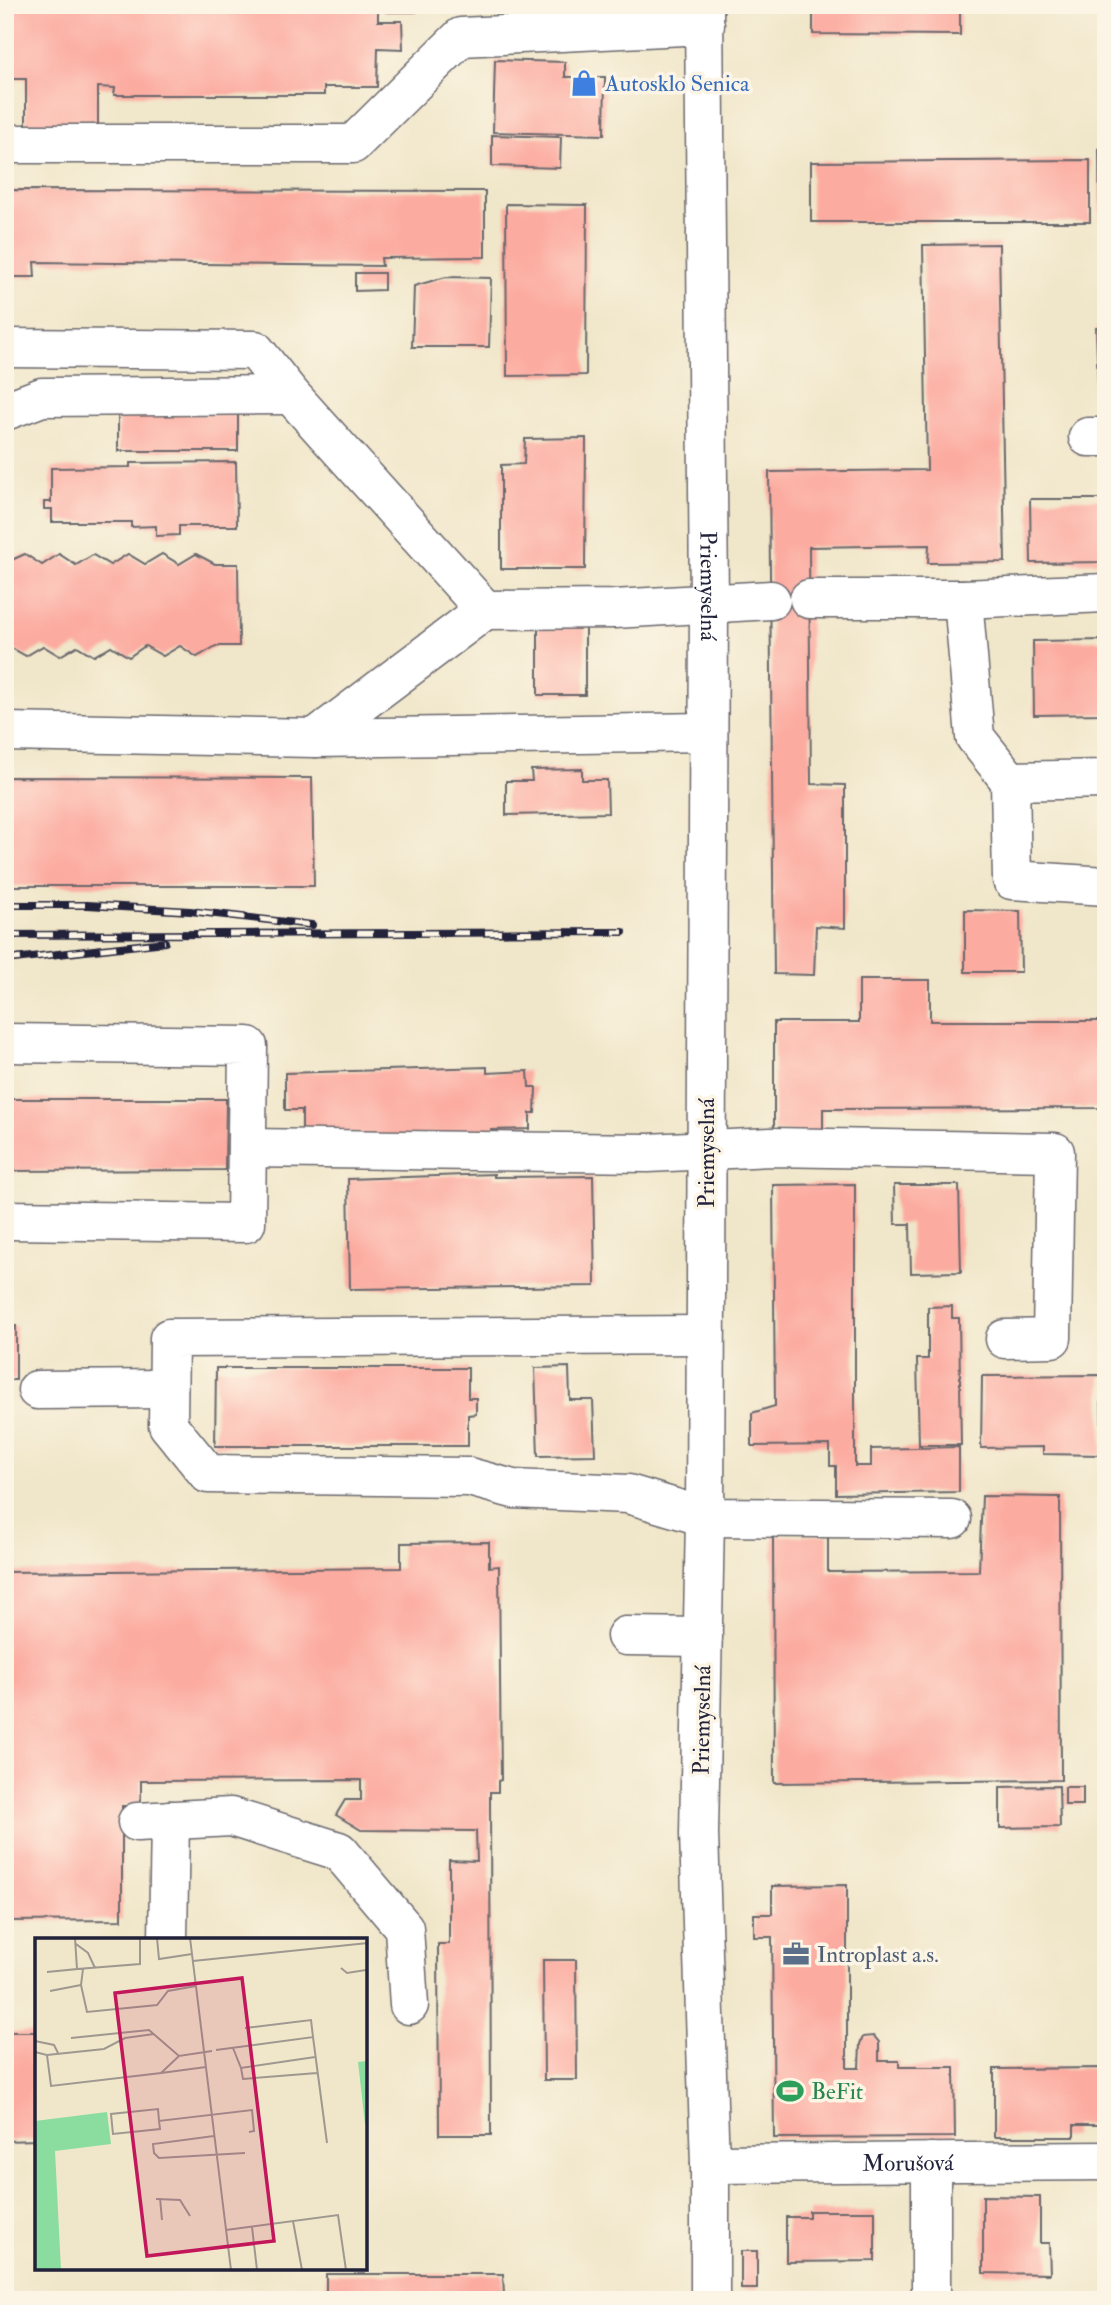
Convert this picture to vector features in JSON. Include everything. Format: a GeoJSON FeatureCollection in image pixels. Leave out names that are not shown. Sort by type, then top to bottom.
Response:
{"type":"FeatureCollection","features":[{"type":"Feature","properties":{"kind":"street"},"geometry":{"type":"LineString","coordinates":[[5,144],[353,144],[461,37],[704,15]]}},
{"type":"Feature","properties":{"kind":"street","name":"Priemyselná"},"geometry":{"type":"LineString","coordinates":[[704,15],[709,604],[705,1517],[699,1834],[710,2164],[710,2300]]}},
{"type":"Feature","properties":{"kind":"street"},"geometry":{"type":"LineString","coordinates":[[5,348],[255,350],[291,395],[485,610]]}},
{"type":"Feature","properties":{"kind":"street"},"geometry":{"type":"LineString","coordinates":[[5,411],[42,397],[291,395]]}},
{"type":"Feature","properties":{"kind":"street"},"geometry":{"type":"LineString","coordinates":[[810,599],[963,599],[1106,593]]}},
{"type":"Feature","properties":{"kind":"street"},"geometry":{"type":"LineString","coordinates":[[963,599],[975,737],[1010,781],[1012,880],[1106,886]]}},
{"type":"Feature","properties":{"kind":"street"},"geometry":{"type":"LineString","coordinates":[[315,738],[485,610],[614,609],[771,600]]}},
{"type":"Feature","properties":{"kind":"street"},"geometry":{"type":"LineString","coordinates":[[5,732],[315,738],[708,732]]}},
{"type":"Feature","properties":{"kind":"street"},"geometry":{"type":"LineString","coordinates":[[1010,781],[1106,779]]}},
{"type":"Feature","properties":{"kind":"street"},"geometry":{"type":"LineString","coordinates":[[5,1043],[248,1046],[246,1223],[5,1220]]}},
{"type":"Feature","properties":{"kind":"street"},"geometry":{"type":"LineString","coordinates":[[247,1148],[648,1153],[771,1147],[1055,1152],[1052,1338],[1005,1339]]}},
{"type":"Feature","properties":{"kind":"street"},"geometry":{"type":"LineString","coordinates":[[705,1335],[169,1338],[168,1425],[208,1474],[469,1477],[513,1489],[628,1494],[705,1517],[952,1519]]}},
{"type":"Feature","properties":{"kind":"street"},"geometry":{"type":"LineString","coordinates":[[37,1390],[168,1389]]}},
{"type":"Feature","properties":{"kind":"street"},"geometry":{"type":"LineString","coordinates":[[626,1636],[703,1637]]}},
{"type":"Feature","properties":{"kind":"street"},"geometry":{"type":"LineString","coordinates":[[168,1938],[154,1821],[232,1817],[339,1851],[404,1927],[410,2005]]}},
{"type":"Feature","properties":{"kind":"street","name":"Morušová"},"geometry":{"type":"LineString","coordinates":[[710,2164],[1106,2161]]}},
{"type":"Feature","properties":{"kind":"street"},"geometry":{"type":"LineString","coordinates":[[931,2162],[931,2300]]}},
{"type":"Feature","properties":{"kind":"building"},"geometry":{"type":"Polygon","coordinates":[[[5,5],[378,5],[378,21],[402,21],[403,49],[378,48],[377,87],[324,87],[324,95],[114,95],[115,88],[98,87],[98,128],[26,127],[26,79],[5,79],[5,5]]]}},
{"type":"Feature","properties":{"kind":"building"},"geometry":{"type":"Polygon","coordinates":[[[386,5],[416,5],[416,12],[386,12],[386,5]]]}},
{"type":"Feature","properties":{"kind":"building"},"geometry":{"type":"Polygon","coordinates":[[[813,5],[960,5],[960,35],[813,34],[813,5]]]}},
{"type":"Feature","properties":{"kind":"building"},"geometry":{"type":"Polygon","coordinates":[[[495,60],[565,62],[565,77],[605,77],[604,135],[493,132],[495,60]]]}},
{"type":"Feature","properties":{"kind":"building"},"geometry":{"type":"Polygon","coordinates":[[[492,135],[561,137],[560,168],[492,166],[492,135]]]}},
{"type":"Feature","properties":{"kind":"building"},"geometry":{"type":"Polygon","coordinates":[[[1099,148],[1106,148],[1106,221],[1100,221],[1099,148]]]}},
{"type":"Feature","properties":{"kind":"building"},"geometry":{"type":"Polygon","coordinates":[[[1090,160],[1090,222],[811,222],[811,162],[1090,160]]]}},
{"type":"Feature","properties":{"kind":"building"},"geometry":{"type":"Polygon","coordinates":[[[5,190],[485,191],[485,257],[381,258],[382,266],[34,262],[35,277],[5,277],[5,190]]]}},
{"type":"Feature","properties":{"kind":"building"},"geometry":{"type":"Polygon","coordinates":[[[506,204],[587,205],[586,375],[507,376],[506,204]]]}},
{"type":"Feature","properties":{"kind":"building"},"geometry":{"type":"Polygon","coordinates":[[[999,244],[1005,562],[928,563],[929,545],[809,547],[811,784],[845,785],[845,928],[816,926],[814,975],[774,974],[769,472],[927,470],[923,245],[999,244]]]}},
{"type":"Feature","properties":{"kind":"building"},"geometry":{"type":"Polygon","coordinates":[[[355,273],[384,273],[384,290],[355,291],[355,273]]]}},
{"type":"Feature","properties":{"kind":"building"},"geometry":{"type":"Polygon","coordinates":[[[446,277],[491,278],[489,347],[412,347],[414,286],[446,277]]]}},
{"type":"Feature","properties":{"kind":"building"},"geometry":{"type":"Polygon","coordinates":[[[1096,327],[1106,327],[1106,389],[1098,389],[1096,327]]]}},
{"type":"Feature","properties":{"kind":"building"},"geometry":{"type":"Polygon","coordinates":[[[118,414],[238,414],[238,451],[118,451],[118,414]]]}},
{"type":"Feature","properties":{"kind":"building"},"geometry":{"type":"Polygon","coordinates":[[[586,438],[585,569],[501,569],[501,465],[524,464],[525,439],[586,438]]]}},
{"type":"Feature","properties":{"kind":"building"},"geometry":{"type":"Polygon","coordinates":[[[236,462],[237,526],[179,526],[179,535],[156,536],[156,526],[131,527],[131,522],[52,522],[52,509],[44,509],[44,502],[51,502],[51,468],[130,467],[130,463],[236,462]]]}},
{"type":"Feature","properties":{"kind":"building"},"geometry":{"type":"Polygon","coordinates":[[[1030,499],[1106,499],[1106,562],[1031,563],[1030,499]]]}},
{"type":"Feature","properties":{"kind":"building"},"geometry":{"type":"Polygon","coordinates":[[[25,554],[42,565],[59,554],[76,565],[93,555],[110,565],[128,554],[145,564],[162,554],[179,564],[196,554],[215,564],[238,564],[239,646],[216,646],[197,657],[180,646],[163,656],[145,646],[129,657],[111,646],[94,656],[77,646],[60,656],[43,646],[26,656],[8,646],[5,648],[5,563],[25,554]]]}},
{"type":"Feature","properties":{"kind":"building"},"geometry":{"type":"Polygon","coordinates":[[[538,624],[585,625],[585,695],[538,695],[538,624]]]}},
{"type":"Feature","properties":{"kind":"building"},"geometry":{"type":"Polygon","coordinates":[[[1106,640],[1106,714],[1034,715],[1033,641],[1106,640]]]}},
{"type":"Feature","properties":{"kind":"building"},"geometry":{"type":"Polygon","coordinates":[[[582,769],[582,780],[607,780],[608,813],[506,815],[506,781],[532,781],[531,770],[582,769]]]}},
{"type":"Feature","properties":{"kind":"building"},"geometry":{"type":"Polygon","coordinates":[[[5,777],[312,778],[314,886],[5,886],[5,777]]]}},
{"type":"Feature","properties":{"kind":"building"},"geometry":{"type":"Polygon","coordinates":[[[965,910],[1020,911],[1021,972],[965,972],[965,910]]]}},
{"type":"Feature","properties":{"kind":"building"},"geometry":{"type":"Polygon","coordinates":[[[859,980],[930,980],[930,1021],[1106,1021],[1106,1108],[823,1109],[823,1133],[774,1132],[774,1022],[859,1022],[859,980]]]}},
{"type":"Feature","properties":{"kind":"building"},"geometry":{"type":"Polygon","coordinates":[[[487,1067],[487,1073],[528,1071],[529,1087],[536,1087],[535,1113],[530,1113],[530,1129],[491,1130],[491,1136],[302,1136],[302,1110],[285,1110],[285,1073],[487,1067]]]}},
{"type":"Feature","properties":{"kind":"building"},"geometry":{"type":"Polygon","coordinates":[[[5,1099],[226,1099],[225,1170],[5,1171],[5,1099]]]}},
{"type":"Feature","properties":{"kind":"building"},"geometry":{"type":"Polygon","coordinates":[[[494,1174],[494,1177],[593,1176],[595,1286],[350,1289],[348,1179],[494,1174]]]}},
{"type":"Feature","properties":{"kind":"building"},"geometry":{"type":"Polygon","coordinates":[[[855,1184],[855,1466],[871,1466],[871,1449],[959,1447],[959,1492],[836,1494],[836,1466],[830,1466],[830,1445],[752,1446],[752,1413],[775,1406],[773,1185],[855,1184]]]}},
{"type":"Feature","properties":{"kind":"building"},"geometry":{"type":"Polygon","coordinates":[[[894,1185],[959,1185],[961,1272],[911,1273],[910,1224],[895,1224],[894,1185]]]}},
{"type":"Feature","properties":{"kind":"building"},"geometry":{"type":"Polygon","coordinates":[[[952,1306],[952,1318],[959,1318],[961,1445],[919,1445],[917,1359],[928,1359],[928,1307],[952,1306]]]}},
{"type":"Feature","properties":{"kind":"building"},"geometry":{"type":"Polygon","coordinates":[[[5,1326],[16,1326],[16,1380],[9,1380],[9,1387],[5,1387],[5,1326]]]}},
{"type":"Feature","properties":{"kind":"building"},"geometry":{"type":"Polygon","coordinates":[[[569,1367],[570,1400],[593,1400],[595,1455],[538,1456],[535,1368],[569,1367]]]}},
{"type":"Feature","properties":{"kind":"building"},"geometry":{"type":"Polygon","coordinates":[[[216,1368],[468,1368],[468,1398],[476,1398],[476,1414],[468,1415],[468,1446],[215,1446],[216,1368]]]}},
{"type":"Feature","properties":{"kind":"building"},"geometry":{"type":"Polygon","coordinates":[[[1101,1375],[1102,1455],[1043,1454],[1043,1447],[981,1448],[982,1376],[1101,1375]]]}},
{"type":"Feature","properties":{"kind":"building"},"geometry":{"type":"Polygon","coordinates":[[[982,1496],[1060,1497],[1061,1780],[774,1783],[773,1536],[828,1535],[828,1572],[979,1571],[982,1496]]]}},
{"type":"Feature","properties":{"kind":"building"},"geometry":{"type":"Polygon","coordinates":[[[489,1542],[489,1567],[499,1566],[501,1780],[498,1781],[498,1792],[490,1792],[491,2135],[439,2135],[438,1944],[449,1944],[449,1860],[477,1861],[476,1831],[361,1830],[336,1815],[345,1800],[361,1800],[361,1780],[141,1781],[141,1806],[122,1806],[122,1920],[5,1921],[5,1572],[401,1568],[401,1543],[489,1542]]]}},
{"type":"Feature","properties":{"kind":"building"},"geometry":{"type":"Polygon","coordinates":[[[1059,1786],[1060,1827],[1000,1828],[1000,1787],[1059,1786]]]}},
{"type":"Feature","properties":{"kind":"building"},"geometry":{"type":"Polygon","coordinates":[[[1065,1787],[1083,1787],[1083,1805],[1065,1805],[1065,1787]]]}},
{"type":"Feature","properties":{"kind":"building"},"geometry":{"type":"Polygon","coordinates":[[[847,1885],[847,2068],[859,2068],[863,2037],[874,2036],[879,2042],[879,2061],[899,2061],[899,2067],[954,2067],[955,2137],[774,2138],[772,1937],[754,1937],[754,1914],[772,1914],[772,1886],[847,1885]]]}},
{"type":"Feature","properties":{"kind":"building"},"geometry":{"type":"Polygon","coordinates":[[[543,1960],[576,1960],[577,2080],[544,2080],[543,1960]]]}},
{"type":"Feature","properties":{"kind":"building"},"geometry":{"type":"Polygon","coordinates":[[[5,2032],[35,2032],[35,2140],[5,2141],[5,2032]]]}},
{"type":"Feature","properties":{"kind":"building"},"geometry":{"type":"Polygon","coordinates":[[[1106,2068],[1106,2125],[1074,2125],[1074,2137],[994,2137],[994,2069],[1106,2068]]]}},
{"type":"Feature","properties":{"kind":"building"},"geometry":{"type":"Polygon","coordinates":[[[983,2196],[1040,2197],[1040,2243],[1049,2243],[1050,2274],[983,2273],[983,2196]]]}},
{"type":"Feature","properties":{"kind":"building"},"geometry":{"type":"Polygon","coordinates":[[[809,2211],[875,2211],[875,2261],[786,2262],[786,2217],[809,2217],[809,2211]]]}},
{"type":"Feature","properties":{"kind":"building"},"geometry":{"type":"Polygon","coordinates":[[[741,2251],[757,2251],[757,2289],[741,2289],[741,2251]]]}},
{"type":"Feature","properties":{"kind":"building"},"geometry":{"type":"Polygon","coordinates":[[[326,2274],[503,2274],[504,2295],[510,2295],[510,2300],[319,2300],[319,2294],[326,2294],[326,2274]]]}},
{"type":"Feature","properties":{"kind":"railway"},"geometry":{"type":"LineString","coordinates":[[5,905],[87,905],[190,911],[312,925]]}},
{"type":"Feature","properties":{"kind":"railway"},"geometry":{"type":"LineString","coordinates":[[5,935],[623,932]]}},
{"type":"Feature","properties":{"kind":"railway"},"geometry":{"type":"LineString","coordinates":[[5,960],[165,942]]}},
{"type":"Feature","properties":{"kind":"place","name":"Autosklo Senica"},"geometry":{"type":"Point","coordinates":[584,83]}},
{"type":"Feature","properties":{"kind":"place","name":"Introplast a.s."},"geometry":{"type":"Point","coordinates":[796,1954]}},
{"type":"Feature","properties":{"kind":"place","name":"BeFit"},"geometry":{"type":"Point","coordinates":[790,2091]}}]}
